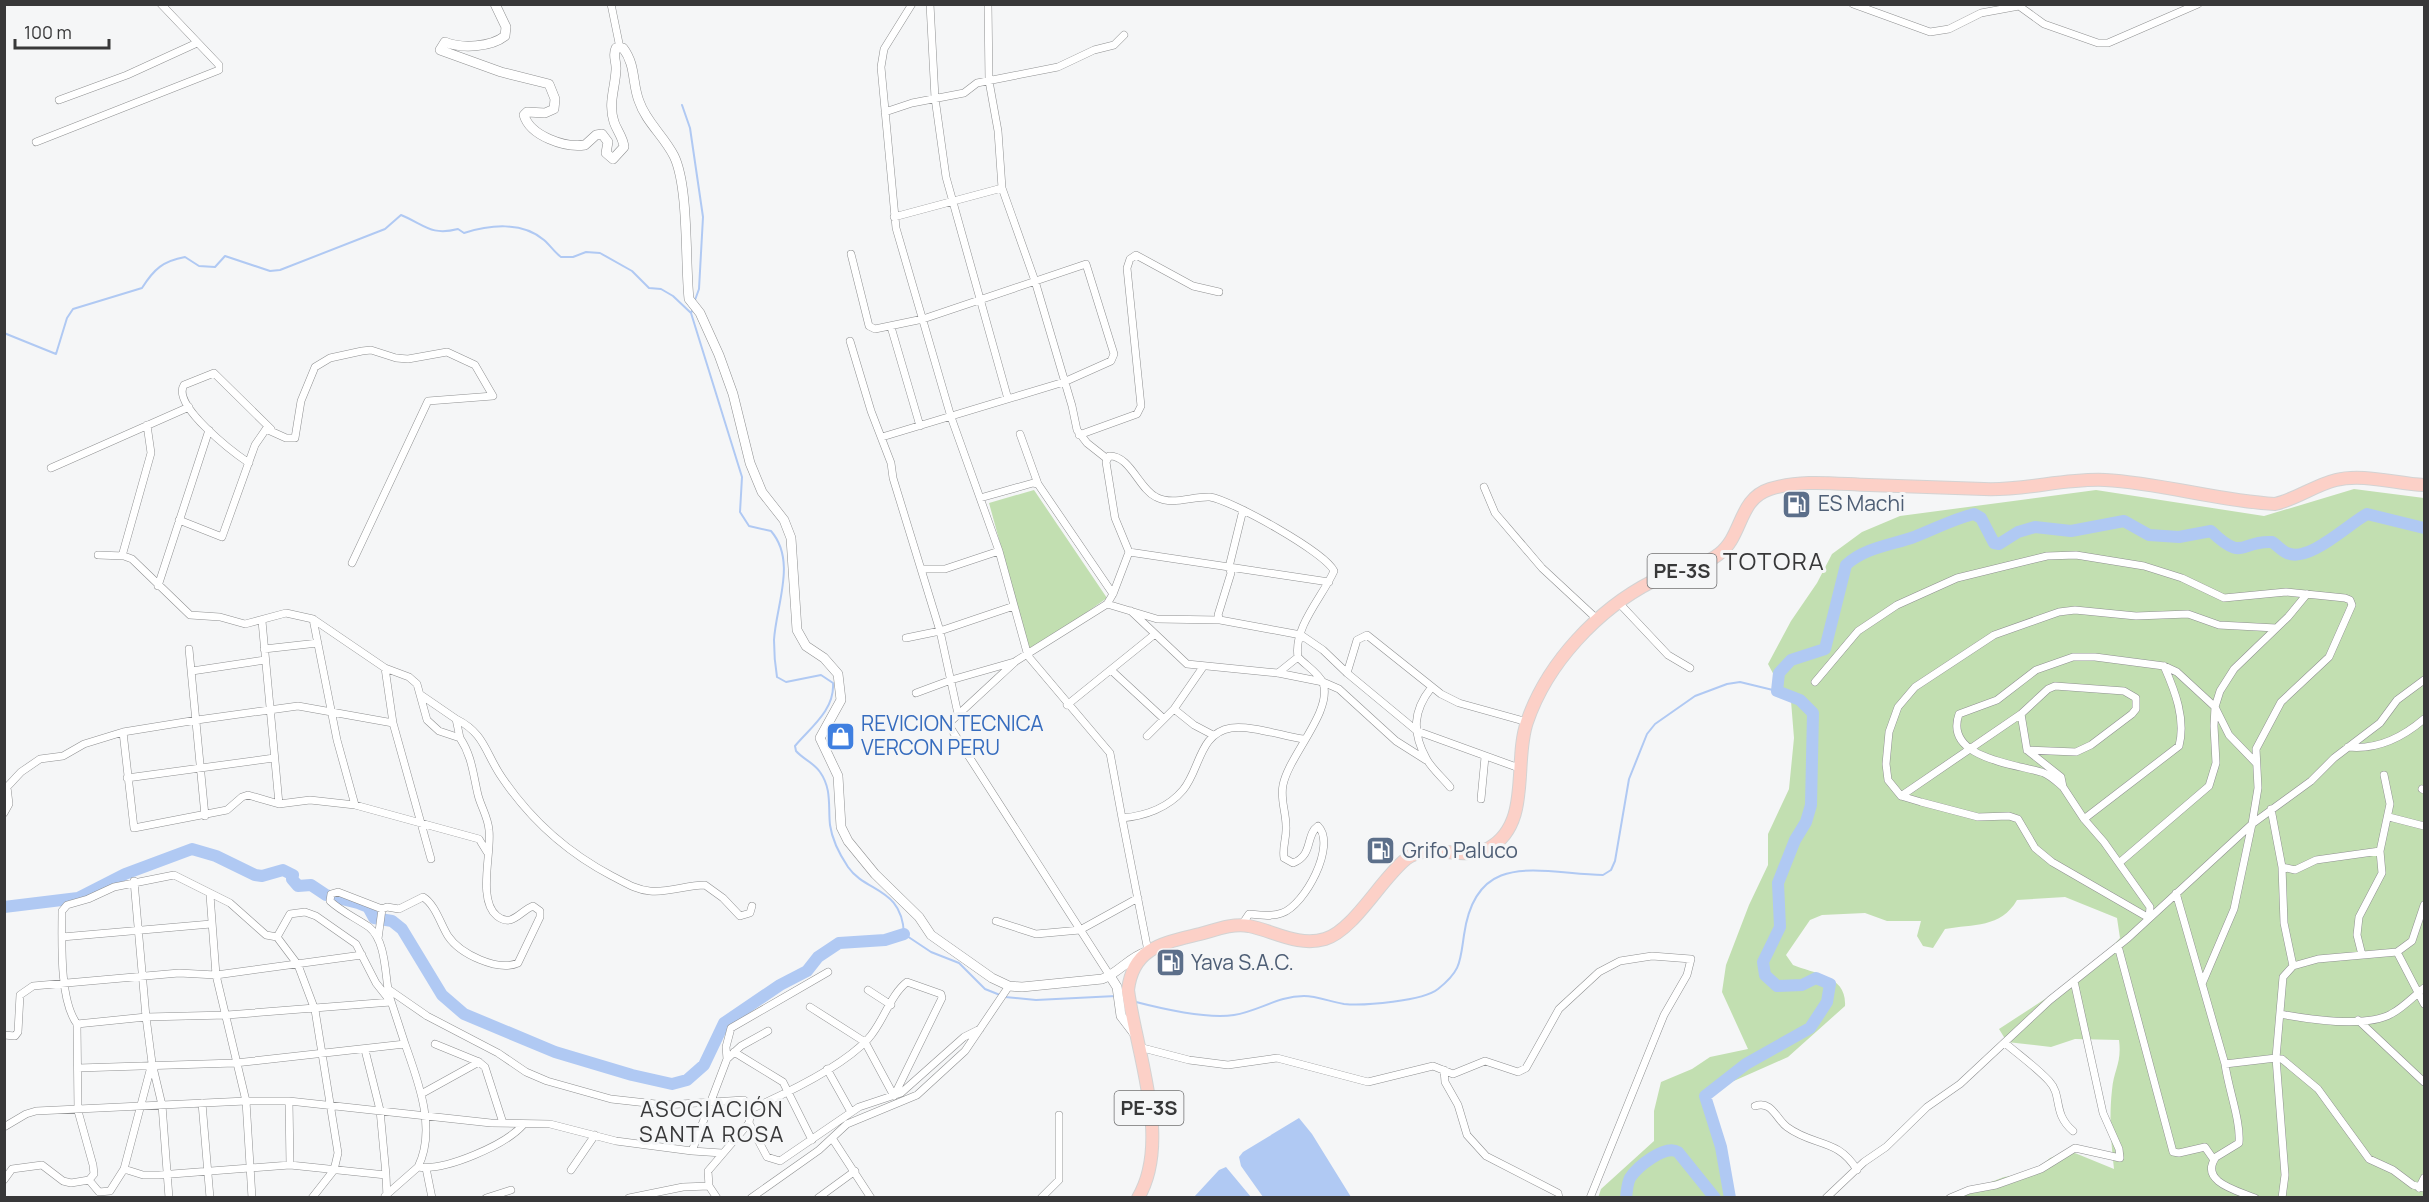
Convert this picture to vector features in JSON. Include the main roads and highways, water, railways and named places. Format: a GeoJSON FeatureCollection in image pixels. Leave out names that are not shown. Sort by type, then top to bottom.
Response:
{"type":"FeatureCollection","features":[{"type":"Feature","properties":{"kind":"highway","name":"PE-3S"},"geometry":{"type":"LineString","coordinates":[[1138,1197],[1152,1163],[1152,1135],[1138,1042],[1123,989],[1130,975],[1148,951],[1167,942],[1223,927],[1241,926],[1308,942],[1323,940],[1346,926],[1408,857],[1428,851],[1458,854],[1480,852],[1490,847],[1507,832],[1513,820],[1517,806],[1519,768],[1527,722],[1549,677],[1576,640],[1619,603],[1656,579],[1720,554],[1730,543],[1752,499],[1761,492],[1794,483],[2009,489],[2104,480],[2275,504],[2345,478],[2424,486]]}},
{"type":"Feature","properties":{"kind":"water"},"geometry":{"type":"Polygon","coordinates":[[[1299,1118],[1312,1134],[1351,1197],[1263,1197],[1241,1166],[1239,1157],[1243,1152],[1299,1118]]]}},
{"type":"Feature","properties":{"kind":"water"},"geometry":{"type":"Polygon","coordinates":[[[1226,1167],[1251,1197],[1194,1197],[1219,1170],[1226,1167]]]}},
{"type":"Feature","properties":{"kind":"waterway"},"geometry":{"type":"LineString","coordinates":[[682,105],[690,128],[703,217],[699,289],[695,300]]}},
{"type":"Feature","properties":{"kind":"waterway"},"geometry":{"type":"LineString","coordinates":[[4,333],[56,354],[67,318],[73,309],[142,288],[155,271],[171,261],[185,257],[199,266],[215,267],[225,256],[270,271],[280,270],[385,229],[401,215],[428,228],[441,231],[458,229],[464,233],[484,228],[516,227],[535,234],[561,257],[573,257],[586,252],[600,253],[632,271],[649,288],[661,289],[673,296],[691,313]]}},
{"type":"Feature","properties":{"kind":"waterway"},"geometry":{"type":"LineString","coordinates":[[693,309],[691,313],[742,477],[740,512],[749,526],[771,531],[779,543],[783,556],[783,584],[774,640],[777,677],[786,682],[821,675],[833,683],[833,693],[826,710],[795,746],[796,751],[815,766],[824,778],[828,791],[830,825],[837,847],[855,875],[890,899],[897,907],[902,919],[904,934],[931,952],[959,963],[985,989],[1000,995]]}},
{"type":"Feature","properties":{"kind":"waterway"},"geometry":{"type":"LineString","coordinates":[[1730,1198],[1721,1147],[1705,1096],[1746,1064],[1810,1028],[1827,1002],[1830,984],[1816,978],[1802,985],[1777,986],[1765,975],[1763,962],[1780,927],[1778,883],[1795,840],[1806,822],[1811,805],[1813,713],[1800,700],[1777,691],[1779,673],[1791,660],[1825,649],[1846,565],[1869,551],[1974,514],[1981,518],[1994,543],[1999,544],[2018,532],[2035,527],[2071,531],[2124,521],[2149,535],[2179,537],[2211,531],[2222,541],[2236,548],[2272,542],[2285,552],[2296,555],[2317,548],[2367,514],[2424,528]]}},
{"type":"Feature","properties":{"kind":"waterway"},"geometry":{"type":"LineString","coordinates":[[1136,1002],[1185,1013],[1223,1016],[1243,1013],[1295,997],[1314,997],[1344,1004],[1365,1004],[1407,1000],[1430,993],[1446,983],[1455,971],[1460,959],[1471,908],[1482,889],[1496,878],[1514,872],[1534,870],[1603,875],[1611,870],[1615,861],[1629,779],[1647,734],[1655,724],[1695,696],[1727,684],[1740,682],[1777,691]]}},
{"type":"Feature","properties":{"kind":"waterway"},"geometry":{"type":"LineString","coordinates":[[4,907],[78,898],[125,874],[192,849],[216,856],[255,875],[262,876],[283,870],[293,875],[292,879],[298,886],[311,885],[326,895],[368,907],[374,918],[392,921],[402,929],[442,995],[464,1014],[555,1052],[632,1075],[672,1084],[687,1080],[704,1065],[724,1023],[780,985],[807,971],[818,957],[839,943],[885,940],[904,934]]}},
{"type":"Feature","properties":{"kind":"waterway"},"geometry":{"type":"LineString","coordinates":[[1005,997],[1036,1000],[1116,996]]}},
{"type":"Feature","properties":{"kind":"waterway"},"geometry":{"type":"LineString","coordinates":[[1626,1198],[1629,1180],[1634,1173],[1652,1158],[1672,1150],[1678,1152],[1715,1198]]}},
{"type":"Feature","properties":{"kind":"place","name":"ES Machi"},"geometry":{"type":"Point","coordinates":[1797,504]}},
{"type":"Feature","properties":{"kind":"place","name":"REVICION TECNICA VERCON PERU"},"geometry":{"type":"Point","coordinates":[840,736]}},
{"type":"Feature","properties":{"kind":"place","name":"Grifo Paluco"},"geometry":{"type":"Point","coordinates":[1381,851]}},
{"type":"Feature","properties":{"kind":"place","name":"Yava S.A.C."},"geometry":{"type":"Point","coordinates":[1170,963]}},
{"type":"Feature","properties":{"kind":"district","name":"TOTORA"},"geometry":{"type":"Point","coordinates":[1774,562]}},
{"type":"Feature","properties":{"kind":"district","name":"ASOCIACIÓN SANTA ROSA"},"geometry":{"type":"Point","coordinates":[712,1122]}}]}
